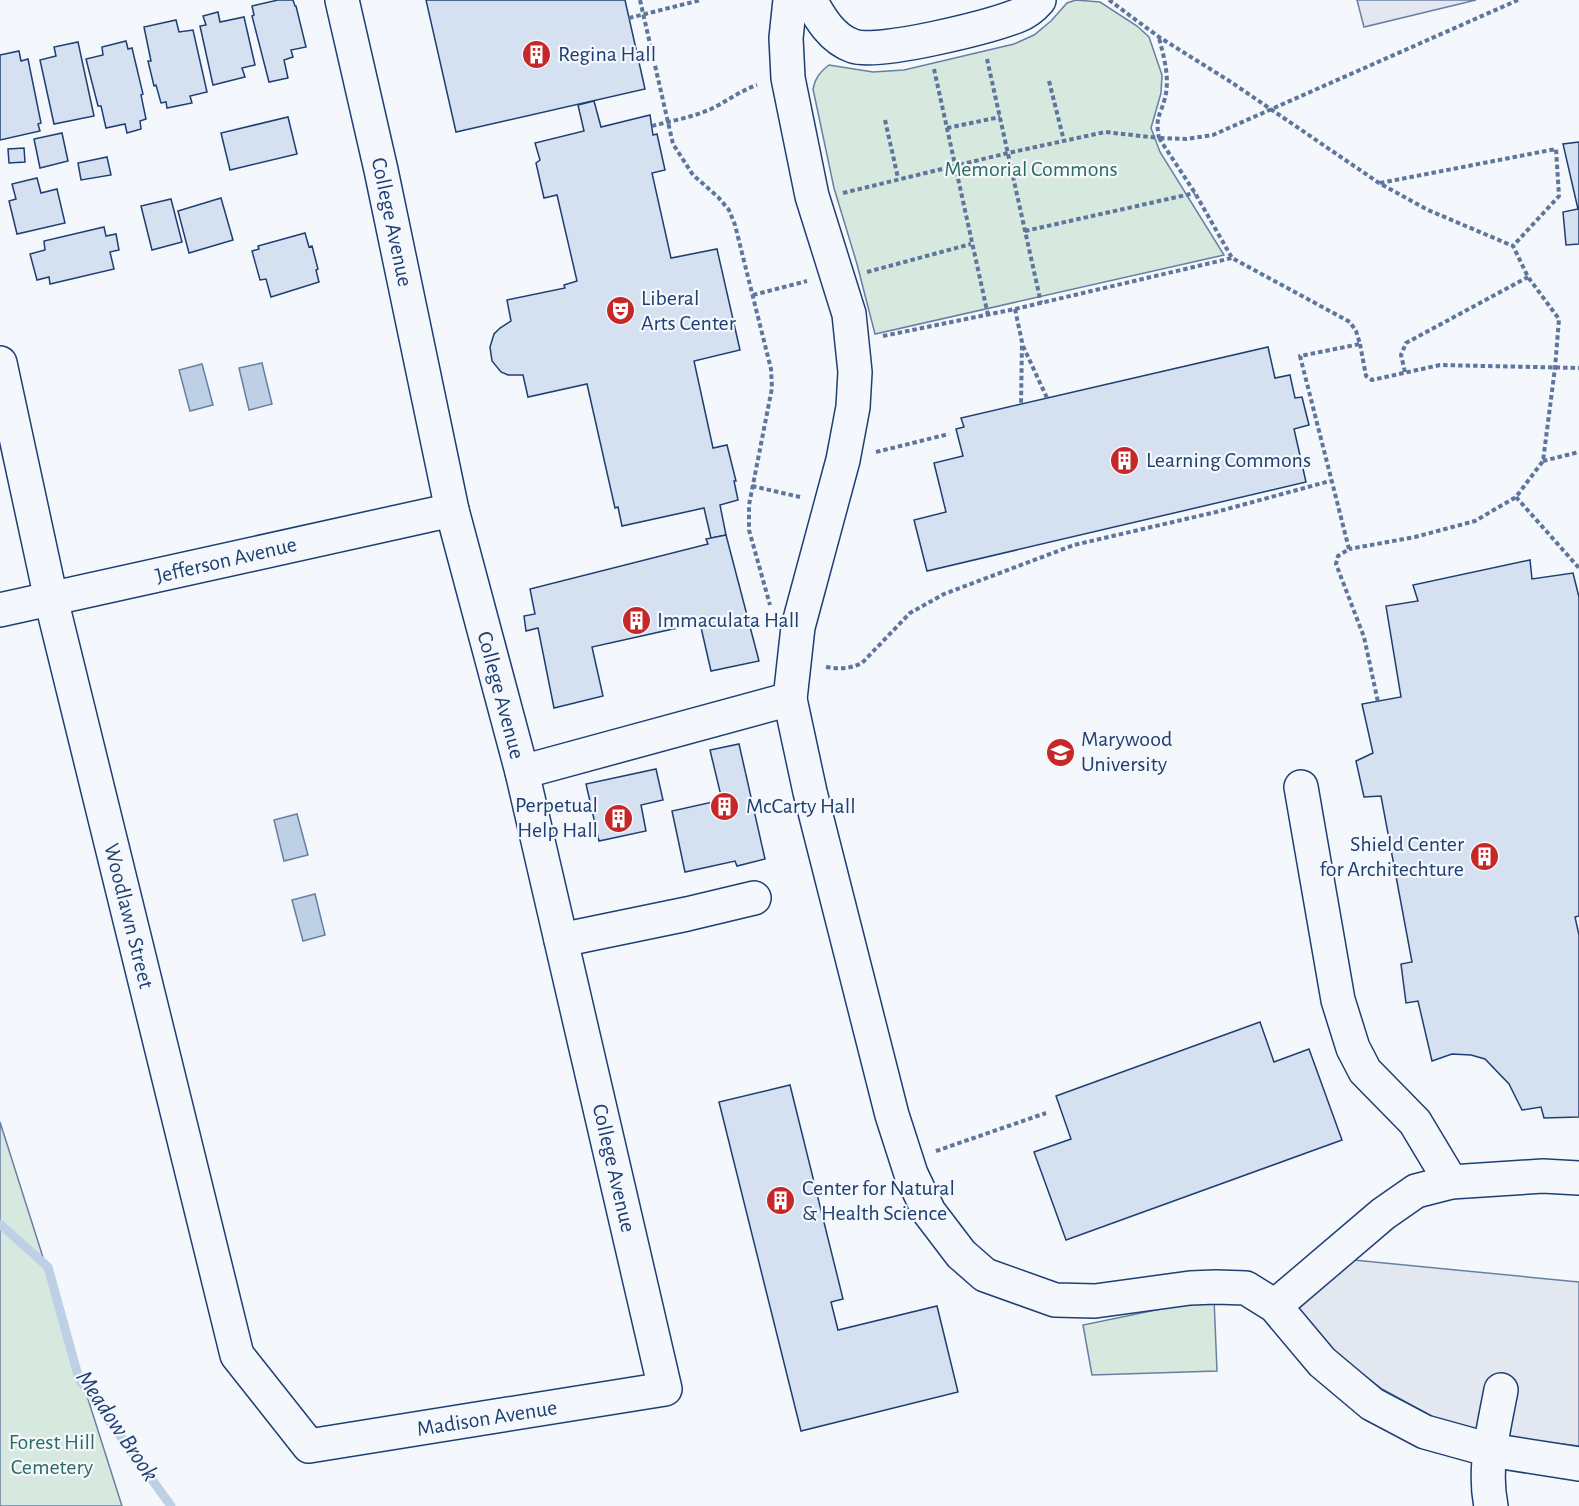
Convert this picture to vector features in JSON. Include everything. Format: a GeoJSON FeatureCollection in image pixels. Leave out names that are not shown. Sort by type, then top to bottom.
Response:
{"type":"FeatureCollection","features":[{"type":"Feature","properties":{"kind":"street","name":"College Avenue"},"geometry":{"type":"LineString","coordinates":[[342,0],[384,182],[452,510],[522,772],[665,1389]]}},
{"type":"Feature","properties":{"kind":"street"},"geometry":{"type":"LineString","coordinates":[[790,0],[786,38],[788,78],[812,196],[849,314],[855,372],[853,407],[843,460],[798,627],[790,699],[810,792],[890,1103],[906,1161],[929,1212],[961,1254],[985,1275],[1055,1300],[1095,1301],[1190,1288],[1246,1288],[1275,1306],[1322,1362],[1372,1404],[1425,1432],[1490,1450],[1579,1464]]}},
{"type":"Feature","properties":{"kind":"street"},"geometry":{"type":"LineString","coordinates":[[810,0],[822,21],[838,37],[853,46],[866,49],[886,48],[1018,16],[1039,0]]}},
{"type":"Feature","properties":{"kind":"street","name":"Woodlawn Street"},"geometry":{"type":"LineString","coordinates":[[0,363],[51,599],[237,1355],[309,1446]]}},
{"type":"Feature","properties":{"kind":"street","name":"Jefferson Avenue"},"geometry":{"type":"LineString","coordinates":[[0,610],[452,510]]}},
{"type":"Feature","properties":{"kind":"street"},"geometry":{"type":"LineString","coordinates":[[522,772],[790,699]]}},
{"type":"Feature","properties":{"kind":"street"},"geometry":{"type":"LineString","coordinates":[[1301,787],[1338,1000],[1353,1048],[1365,1071],[1415,1122],[1450,1182]]}},
{"type":"Feature","properties":{"kind":"street"},"geometry":{"type":"LineString","coordinates":[[561,940],[754,898]]}},
{"type":"Feature","properties":{"kind":"street"},"geometry":{"type":"LineString","coordinates":[[1275,1306],[1383,1214],[1416,1191],[1450,1182],[1543,1176],[1579,1178]]}},
{"type":"Feature","properties":{"kind":"street","name":"Madison Avenue"},"geometry":{"type":"LineString","coordinates":[[309,1446],[665,1389]]}},
{"type":"Feature","properties":{"kind":"street"},"geometry":{"type":"LineString","coordinates":[[1491,1506],[1488,1493],[1490,1450],[1501,1390]]}},
{"type":"Feature","properties":{"kind":"path"},"geometry":{"type":"LineString","coordinates":[[640,0],[673,144],[693,175],[729,210],[735,225],[771,369],[772,388],[749,505],[749,530],[771,608]]}},
{"type":"Feature","properties":{"kind":"path"},"geometry":{"type":"LineString","coordinates":[[629,18],[701,0]]}},
{"type":"Feature","properties":{"kind":"path"},"geometry":{"type":"LineString","coordinates":[[1109,0],[1159,37],[1231,82],[1379,183],[1428,210],[1514,246],[1528,277],[1559,319],[1543,460],[1516,497],[1474,521],[1415,537],[1349,549],[1338,556],[1336,564],[1364,637],[1377,702]]}},
{"type":"Feature","properties":{"kind":"path"},"geometry":{"type":"LineString","coordinates":[[841,193],[1105,132],[1186,139],[1213,135],[1518,0]]}},
{"type":"Feature","properties":{"kind":"path"},"geometry":{"type":"LineString","coordinates":[[1159,37],[1167,64],[1166,97],[1156,122],[1159,138],[1195,193],[1232,258],[1350,322],[1360,344],[1366,376],[1372,380],[1440,365],[1579,368]]}},
{"type":"Feature","properties":{"kind":"path"},"geometry":{"type":"LineString","coordinates":[[986,54],[1041,303]]}},
{"type":"Feature","properties":{"kind":"path"},"geometry":{"type":"LineString","coordinates":[[933,67],[988,315]]}},
{"type":"Feature","properties":{"kind":"path"},"geometry":{"type":"LineString","coordinates":[[1049,81],[1064,141]]}},
{"type":"Feature","properties":{"kind":"path"},"geometry":{"type":"LineString","coordinates":[[652,126],[711,108],[742,90],[765,82]]}},
{"type":"Feature","properties":{"kind":"path"},"geometry":{"type":"LineString","coordinates":[[947,128],[1000,117]]}},
{"type":"Feature","properties":{"kind":"path"},"geometry":{"type":"LineString","coordinates":[[885,120],[898,178]]}},
{"type":"Feature","properties":{"kind":"path"},"geometry":{"type":"LineString","coordinates":[[1379,183],[1556,149],[1559,196],[1514,246]]}},
{"type":"Feature","properties":{"kind":"path"},"geometry":{"type":"LineString","coordinates":[[1025,231],[1195,193]]}},
{"type":"Feature","properties":{"kind":"path"},"geometry":{"type":"LineString","coordinates":[[857,274],[971,244]]}},
{"type":"Feature","properties":{"kind":"path"},"geometry":{"type":"LineString","coordinates":[[873,338],[1015,309],[1232,258]]}},
{"type":"Feature","properties":{"kind":"path"},"geometry":{"type":"LineString","coordinates":[[1405,372],[1401,355],[1406,343],[1528,277]]}},
{"type":"Feature","properties":{"kind":"path"},"geometry":{"type":"LineString","coordinates":[[753,295],[808,281]]}},
{"type":"Feature","properties":{"kind":"path"},"geometry":{"type":"LineString","coordinates":[[1015,309],[1022,342],[1047,398]]}},
{"type":"Feature","properties":{"kind":"path"},"geometry":{"type":"LineString","coordinates":[[1021,405],[1022,342]]}},
{"type":"Feature","properties":{"kind":"path"},"geometry":{"type":"LineString","coordinates":[[1349,549],[1300,356],[1360,344]]}},
{"type":"Feature","properties":{"kind":"path"},"geometry":{"type":"LineString","coordinates":[[869,453],[949,434]]}},
{"type":"Feature","properties":{"kind":"path"},"geometry":{"type":"LineString","coordinates":[[1543,460],[1579,452]]}},
{"type":"Feature","properties":{"kind":"path"},"geometry":{"type":"LineString","coordinates":[[823,667],[840,669],[854,667],[862,663],[910,613],[944,594],[1074,545],[1216,512],[1330,481]]}},
{"type":"Feature","properties":{"kind":"path"},"geometry":{"type":"LineString","coordinates":[[752,486],[809,499]]}},
{"type":"Feature","properties":{"kind":"path"},"geometry":{"type":"LineString","coordinates":[[1516,497],[1579,568]]}},
{"type":"Feature","properties":{"kind":"path"},"geometry":{"type":"LineString","coordinates":[[906,1161],[1046,1113]]}},
{"type":"Feature","properties":{"kind":"green space","name":"Memorial Commons"},"geometry":{"type":"Polygon","coordinates":[[[1076,0],[1100,2],[1137,26],[1149,37],[1162,75],[1161,93],[1151,128],[1160,152],[1224,255],[875,334],[834,188],[813,89],[817,78],[829,65],[873,72],[904,70],[1014,44],[1034,35],[1067,3],[1076,0]]]}},
{"type":"Feature","properties":{"kind":"green space","name":"Forest Hill Cemetery"},"geometry":{"type":"Polygon","coordinates":[[[0,1122],[122,1506],[0,1506],[0,1122]]]}},
{"type":"Feature","properties":{"kind":"green space"},"geometry":{"type":"Polygon","coordinates":[[[1214,1298],[1217,1371],[1092,1375],[1083,1325],[1214,1298]]]}},
{"type":"Feature","properties":{"kind":"shaded area"},"geometry":{"type":"Polygon","coordinates":[[[1357,0],[1476,0],[1364,27],[1357,0]]]}},
{"type":"Feature","properties":{"kind":"shaded area"},"geometry":{"type":"Polygon","coordinates":[[[1333,1258],[1579,1282],[1579,1446],[1493,1436],[1433,1417],[1382,1389],[1335,1352],[1288,1296],[1333,1258]]]}},
{"type":"Feature","properties":{"kind":"water"},"geometry":{"type":"Polygon","coordinates":[[[262,363],[272,404],[249,410],[239,368],[262,363]]]}},
{"type":"Feature","properties":{"kind":"water"},"geometry":{"type":"Polygon","coordinates":[[[202,364],[213,405],[190,411],[179,370],[202,364]]]}},
{"type":"Feature","properties":{"kind":"water"},"geometry":{"type":"Polygon","coordinates":[[[297,814],[308,855],[284,861],[274,820],[297,814]]]}},
{"type":"Feature","properties":{"kind":"water"},"geometry":{"type":"Polygon","coordinates":[[[315,894],[325,935],[303,941],[292,900],[315,894]]]}},
{"type":"Feature","properties":{"kind":"building"},"geometry":{"type":"Polygon","coordinates":[[[278,0],[293,0],[306,47],[291,50],[293,57],[284,60],[288,78],[269,82],[252,16],[254,15],[252,6],[278,0]]]}},
{"type":"Feature","properties":{"kind":"building","name":"Regina Hall"},"geometry":{"type":"Polygon","coordinates":[[[426,0],[625,0],[645,89],[456,132],[426,0]]]}},
{"type":"Feature","properties":{"kind":"building"},"geometry":{"type":"Polygon","coordinates":[[[218,12],[220,22],[244,17],[255,65],[242,68],[245,77],[213,85],[200,26],[206,25],[203,16],[218,12]]]}},
{"type":"Feature","properties":{"kind":"building"},"geometry":{"type":"Polygon","coordinates":[[[176,20],[179,32],[193,30],[207,92],[190,96],[192,103],[167,108],[166,102],[161,103],[156,85],[154,86],[144,27],[176,20]]]}},
{"type":"Feature","properties":{"kind":"building"},"geometry":{"type":"Polygon","coordinates":[[[126,41],[128,49],[132,48],[143,94],[141,95],[146,119],[140,121],[141,129],[127,133],[125,124],[106,128],[86,59],[103,55],[102,47],[126,41]]]}},
{"type":"Feature","properties":{"kind":"building"},"geometry":{"type":"Polygon","coordinates":[[[78,42],[94,116],[54,124],[40,60],[56,56],[54,47],[78,42]]]}},
{"type":"Feature","properties":{"kind":"building"},"geometry":{"type":"Polygon","coordinates":[[[19,51],[21,61],[28,59],[41,123],[38,124],[40,131],[0,140],[0,55],[19,51]]]}},
{"type":"Feature","properties":{"kind":"building","name":"Liberal Arts Center"},"geometry":{"type":"Polygon","coordinates":[[[594,101],[601,127],[650,115],[653,135],[657,134],[665,170],[652,173],[671,258],[717,249],[740,350],[694,361],[713,448],[727,445],[736,481],[734,481],[738,500],[720,505],[726,535],[711,538],[704,508],[622,526],[618,507],[615,508],[587,384],[528,397],[523,375],[508,375],[501,372],[492,361],[490,347],[494,334],[511,321],[507,300],[565,288],[564,285],[577,281],[557,195],[544,198],[536,163],[540,160],[535,143],[584,131],[578,105],[594,101]]]}},
{"type":"Feature","properties":{"kind":"building"},"geometry":{"type":"Polygon","coordinates":[[[288,117],[297,154],[230,170],[221,133],[288,117]]]}},
{"type":"Feature","properties":{"kind":"building"},"geometry":{"type":"Polygon","coordinates":[[[62,133],[68,161],[40,168],[34,139],[62,133]]]}},
{"type":"Feature","properties":{"kind":"building"},"geometry":{"type":"Polygon","coordinates":[[[1579,142],[1579,244],[1566,245],[1563,212],[1578,209],[1563,144],[1579,142]]]}},
{"type":"Feature","properties":{"kind":"building"},"geometry":{"type":"Polygon","coordinates":[[[24,148],[25,162],[9,163],[8,149],[24,148]]]}},
{"type":"Feature","properties":{"kind":"building"},"geometry":{"type":"Polygon","coordinates":[[[107,157],[111,175],[81,180],[78,163],[107,157]]]}},
{"type":"Feature","properties":{"kind":"building"},"geometry":{"type":"Polygon","coordinates":[[[37,178],[41,193],[57,189],[65,223],[17,234],[9,201],[16,199],[12,184],[37,178]]]}},
{"type":"Feature","properties":{"kind":"building"},"geometry":{"type":"Polygon","coordinates":[[[221,198],[233,240],[189,253],[178,211],[221,198]]]}},
{"type":"Feature","properties":{"kind":"building"},"geometry":{"type":"Polygon","coordinates":[[[171,199],[182,242],[152,250],[141,206],[171,199]]]}},
{"type":"Feature","properties":{"kind":"building"},"geometry":{"type":"Polygon","coordinates":[[[104,227],[106,236],[116,234],[119,250],[110,252],[114,269],[50,284],[49,277],[37,280],[30,254],[45,250],[44,241],[104,227]]]}},
{"type":"Feature","properties":{"kind":"building"},"geometry":{"type":"Polygon","coordinates":[[[305,233],[309,247],[312,246],[319,282],[271,297],[266,279],[260,280],[252,251],[259,249],[258,246],[305,233]]]}},
{"type":"Feature","properties":{"kind":"building","name":"Learning Commons"},"geometry":{"type":"Polygon","coordinates":[[[1268,347],[1275,378],[1290,375],[1295,398],[1302,397],[1309,425],[1294,429],[1306,482],[927,571],[914,520],[946,512],[934,463],[963,456],[956,429],[964,427],[961,418],[1268,347]]]}},
{"type":"Feature","properties":{"kind":"building","name":"Immaculata Hall"},"geometry":{"type":"Polygon","coordinates":[[[726,535],[759,661],[711,671],[700,623],[592,647],[603,696],[554,708],[538,628],[526,631],[524,616],[535,614],[530,589],[708,544],[706,539],[726,535]]]}},
{"type":"Feature","properties":{"kind":"building","name":"Shield Center for Architechture"},"geometry":{"type":"Polygon","coordinates":[[[1530,560],[1532,579],[1573,573],[1579,597],[1579,916],[1575,917],[1579,935],[1579,1117],[1544,1118],[1541,1107],[1522,1110],[1509,1084],[1485,1059],[1471,1055],[1452,1054],[1432,1061],[1418,1001],[1406,1003],[1401,964],[1412,962],[1381,796],[1364,797],[1356,761],[1373,753],[1362,704],[1401,697],[1386,606],[1418,601],[1413,585],[1530,560]]]}},
{"type":"Feature","properties":{"kind":"building","name":"McCarty Hall"},"geometry":{"type":"Polygon","coordinates":[[[739,744],[765,859],[737,866],[735,861],[685,872],[672,811],[722,800],[710,750],[739,744]]]}},
{"type":"Feature","properties":{"kind":"building","name":"Perpetual Help Hall"},"geometry":{"type":"Polygon","coordinates":[[[656,769],[663,800],[641,805],[646,831],[599,841],[586,784],[656,769]]]}},
{"type":"Feature","properties":{"kind":"building"},"geometry":{"type":"Polygon","coordinates":[[[1260,1022],[1274,1062],[1309,1049],[1342,1140],[1066,1240],[1034,1152],[1071,1139],[1056,1096],[1260,1022]]]}},
{"type":"Feature","properties":{"kind":"building","name":"Center for Natural & Health Science"},"geometry":{"type":"Polygon","coordinates":[[[790,1085],[843,1299],[831,1302],[838,1330],[937,1306],[958,1392],[801,1431],[719,1102],[790,1085]]]}},
{"type":"Feature","properties":{"kind":"waterway","name":"Meadow Brook"},"geometry":{"type":"LineString","coordinates":[[0,1224],[48,1267],[79,1379],[171,1506]]}},
{"type":"Feature","properties":{"kind":"place","name":"Regina Hall"},"geometry":{"type":"Point","coordinates":[537,54]}},
{"type":"Feature","properties":{"kind":"place","name":"Liberal Arts Center"},"geometry":{"type":"Point","coordinates":[620,311]}},
{"type":"Feature","properties":{"kind":"place","name":"Learning Commons"},"geometry":{"type":"Point","coordinates":[1125,460]}},
{"type":"Feature","properties":{"kind":"place","name":"Immaculata Hall"},"geometry":{"type":"Point","coordinates":[636,620]}},
{"type":"Feature","properties":{"kind":"place","name":"Marywood University"},"geometry":{"type":"Point","coordinates":[1060,752]}},
{"type":"Feature","properties":{"kind":"place","name":"McCarty Hall"},"geometry":{"type":"Point","coordinates":[725,806]}},
{"type":"Feature","properties":{"kind":"place","name":"Perpetual Help Hall"},"geometry":{"type":"Point","coordinates":[619,818]}},
{"type":"Feature","properties":{"kind":"place","name":"Shield Center for Architechture"},"geometry":{"type":"Point","coordinates":[1485,857]}},
{"type":"Feature","properties":{"kind":"place","name":"Center for Natural & Health Science"},"geometry":{"type":"Point","coordinates":[781,1201]}}]}
